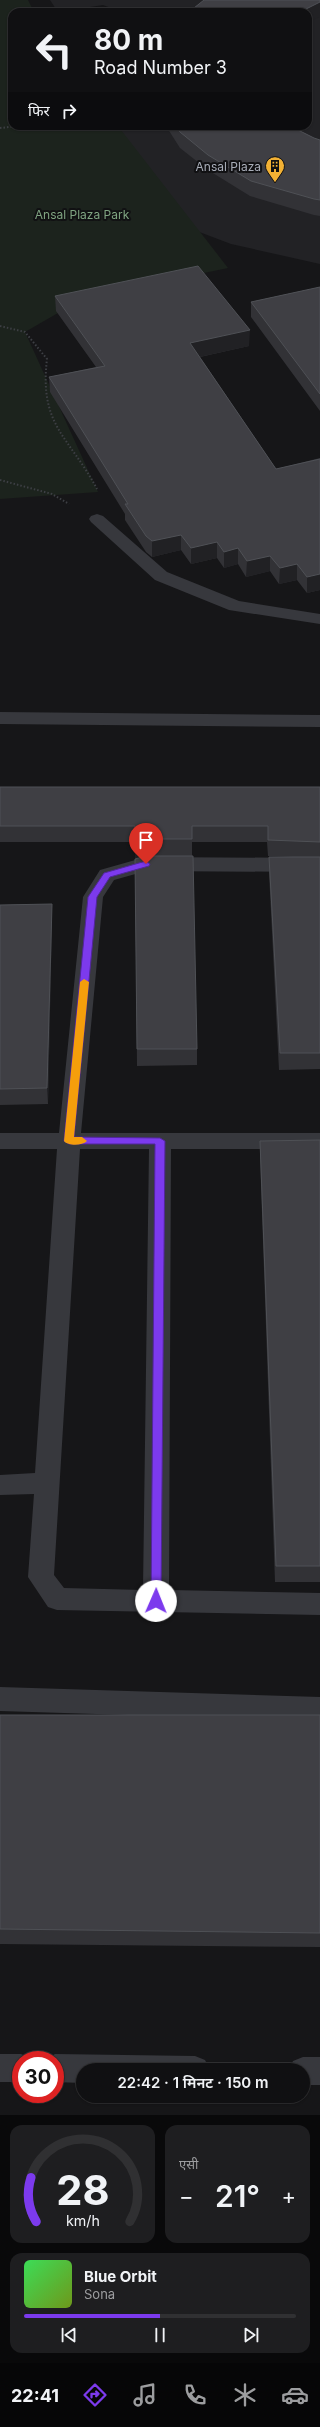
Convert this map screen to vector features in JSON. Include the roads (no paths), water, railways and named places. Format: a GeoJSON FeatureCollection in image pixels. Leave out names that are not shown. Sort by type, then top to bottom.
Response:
{"type":"FeatureCollection","features":[{"type":"Feature","properties":{"kind":"street"},"geometry":{"type":"LineString","coordinates":[[0,718],[320,721]]}},
{"type":"Feature","properties":{"kind":"street"},"geometry":{"type":"LineString","coordinates":[[320,865],[146,864],[107,875],[93,897],[69,1141],[41,1577],[57,1599],[320,1604]]}},
{"type":"Feature","properties":{"kind":"street"},"geometry":{"type":"LineString","coordinates":[[0,1141],[320,1141]]}},
{"type":"Feature","properties":{"kind":"street"},"geometry":{"type":"LineString","coordinates":[[156,1601],[160,1141]]}},
{"type":"Feature","properties":{"kind":"street"},"geometry":{"type":"LineString","coordinates":[[0,1485],[47,1484]]}},
{"type":"Feature","properties":{"kind":"street"},"geometry":{"type":"LineString","coordinates":[[0,1700],[320,1709]]}},
{"type":"Feature","properties":{"kind":"street"},"geometry":{"type":"LineString","coordinates":[[0,2068],[12,2068]]}},
{"type":"Feature","properties":{"kind":"street"},"geometry":{"type":"LineString","coordinates":[[64,2068],[76,2068]]}},
{"type":"Feature","properties":{"kind":"lane"},"geometry":{"type":"LineString","coordinates":[[96,519],[161,576],[235,606],[320,619]]}},
{"type":"Feature","properties":{"kind":"place","name":"Ansal Plaza"},"geometry":{"type":"Point","coordinates":[275,183]}},
{"type":"Feature","properties":{"kind":"park label","name":"Ansal Plaza Park"},"geometry":{"type":"Point","coordinates":[82,214]}}]}
